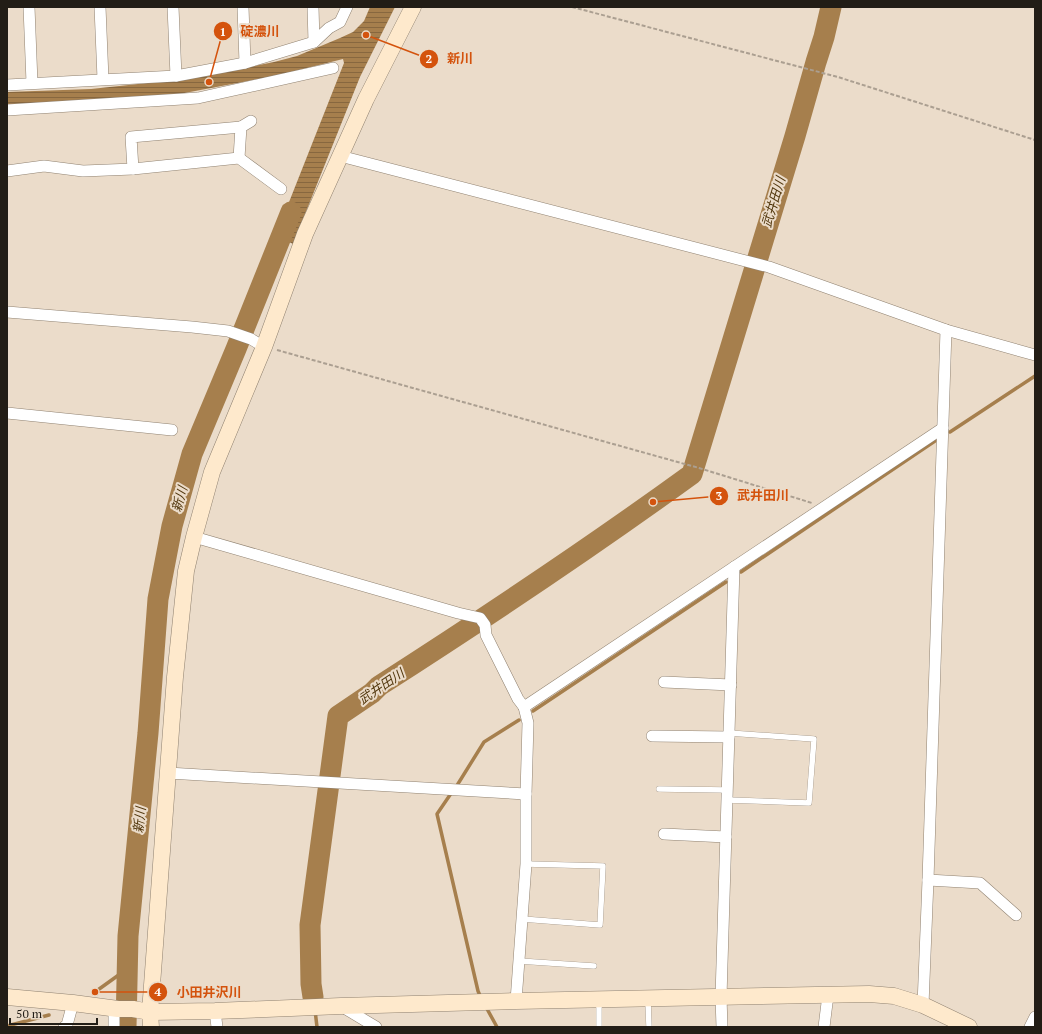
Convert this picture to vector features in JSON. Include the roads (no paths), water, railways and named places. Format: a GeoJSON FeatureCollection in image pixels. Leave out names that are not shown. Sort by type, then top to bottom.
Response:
{"type":"FeatureCollection","features":[{"type":"Feature","properties":{"kind":"street"},"geometry":{"type":"LineString","coordinates":[[29,7],[32,83]]}},
{"type":"Feature","properties":{"kind":"street"},"geometry":{"type":"LineString","coordinates":[[100,7],[103,79]]}},
{"type":"Feature","properties":{"kind":"street"},"geometry":{"type":"LineString","coordinates":[[173,7],[176,76]]}},
{"type":"Feature","properties":{"kind":"street"},"geometry":{"type":"LineString","coordinates":[[243,7],[245,62]]}},
{"type":"Feature","properties":{"kind":"street"},"geometry":{"type":"LineString","coordinates":[[313,7],[314,42]]}},
{"type":"Feature","properties":{"kind":"street"},"geometry":{"type":"LineString","coordinates":[[7,85],[176,76],[245,62],[314,42],[329,28],[340,22],[347,7]]}},
{"type":"Feature","properties":{"kind":"street"},"geometry":{"type":"LineString","coordinates":[[151,1019],[162,834],[168,773],[174,677],[186,571],[194,537],[212,472],[257,343],[366,99],[412,7]]}},
{"type":"Feature","properties":{"kind":"street"},"geometry":{"type":"LineString","coordinates":[[7,110],[198,98],[333,68]]}},
{"type":"Feature","properties":{"kind":"street"},"geometry":{"type":"LineString","coordinates":[[133,168],[131,137],[241,127],[251,121]]}},
{"type":"Feature","properties":{"kind":"street"},"geometry":{"type":"LineString","coordinates":[[239,158],[241,127]]}},
{"type":"Feature","properties":{"kind":"street"},"geometry":{"type":"LineString","coordinates":[[340,156],[769,267],[946,330],[1035,355]]}},
{"type":"Feature","properties":{"kind":"street"},"geometry":{"type":"LineString","coordinates":[[7,172],[44,166],[83,171],[239,158],[281,189]]}},
{"type":"Feature","properties":{"kind":"street"},"geometry":{"type":"LineString","coordinates":[[7,312],[192,327],[231,332],[257,343]]}},
{"type":"Feature","properties":{"kind":"street"},"geometry":{"type":"LineString","coordinates":[[923,1005],[944,428],[946,330]]}},
{"type":"Feature","properties":{"kind":"street"},"geometry":{"type":"LineString","coordinates":[[7,413],[172,430]]}},
{"type":"Feature","properties":{"kind":"street"},"geometry":{"type":"LineString","coordinates":[[524,707],[824,506],[944,428]]}},
{"type":"Feature","properties":{"kind":"street"},"geometry":{"type":"LineString","coordinates":[[194,537],[458,613],[483,622],[486,635],[524,707],[528,723],[526,864],[516,1002]]}},
{"type":"Feature","properties":{"kind":"street"},"geometry":{"type":"LineString","coordinates":[[722,1027],[721,997],[734,567]]}},
{"type":"Feature","properties":{"kind":"street"},"geometry":{"type":"LineString","coordinates":[[664,682],[731,685]]}},
{"type":"Feature","properties":{"kind":"street"},"geometry":{"type":"LineString","coordinates":[[652,736],[729,735]]}},
{"type":"Feature","properties":{"kind":"street"},"geometry":{"type":"LineString","coordinates":[[168,773],[526,794]]}},
{"type":"Feature","properties":{"kind":"street"},"geometry":{"type":"LineString","coordinates":[[664,834],[726,837]]}},
{"type":"Feature","properties":{"kind":"street"},"geometry":{"type":"LineString","coordinates":[[928,880],[980,883],[1016,915]]}},
{"type":"Feature","properties":{"kind":"street"},"geometry":{"type":"LineString","coordinates":[[7,997],[73,1002],[122,1009],[151,1019],[216,1019],[341,1006],[869,994],[894,996],[923,1005],[969,1027]]}},
{"type":"Feature","properties":{"kind":"street"},"geometry":{"type":"LineString","coordinates":[[824,1027],[828,995]]}},
{"type":"Feature","properties":{"kind":"street"},"geometry":{"type":"LineString","coordinates":[[64,1027],[67,1025],[73,1002]]}},
{"type":"Feature","properties":{"kind":"street"},"geometry":{"type":"LineString","coordinates":[[341,1006],[376,1027]]}},
{"type":"Feature","properties":{"kind":"street"},"geometry":{"type":"LineString","coordinates":[[114,1027],[122,1009]]}},
{"type":"Feature","properties":{"kind":"street"},"geometry":{"type":"LineString","coordinates":[[1030,1027],[1035,1018]]}},
{"type":"Feature","properties":{"kind":"lane"},"geometry":{"type":"LineString","coordinates":[[659,789],[809,803],[814,739],[729,735]]}},
{"type":"Feature","properties":{"kind":"lane"},"geometry":{"type":"LineString","coordinates":[[522,919],[600,925],[603,866],[526,864]]}},
{"type":"Feature","properties":{"kind":"lane"},"geometry":{"type":"LineString","coordinates":[[519,961],[594,966]]}},
{"type":"Feature","properties":{"kind":"lane"},"geometry":{"type":"LineString","coordinates":[[648,998],[649,1027]]}},
{"type":"Feature","properties":{"kind":"lane"},"geometry":{"type":"LineString","coordinates":[[599,999],[599,1027]]}},
{"type":"Feature","properties":{"kind":"waterway","name":"武井田川"},"geometry":{"type":"LineString","coordinates":[[313,997],[311,984],[310,925],[338,716],[372,693],[379,686],[498,609],[576,556],[692,474],[795,136],[824,37],[831,7]]}},
{"type":"Feature","properties":{"kind":"waterway","name":"新川"},"geometry":{"type":"LineString","coordinates":[[126,1027],[128,936],[148,733],[158,599],[172,526],[192,454],[291,212]]}},
{"type":"Feature","properties":{"kind":"waterway"},"geometry":{"type":"LineString","coordinates":[[950,432],[1035,376]]}},
{"type":"Feature","properties":{"kind":"waterway"},"geometry":{"type":"LineString","coordinates":[[741,572],[935,441]]}},
{"type":"Feature","properties":{"kind":"waterway"},"geometry":{"type":"LineString","coordinates":[[533,711],[726,582]]}},
{"type":"Feature","properties":{"kind":"waterway"},"geometry":{"type":"LineString","coordinates":[[456,787],[484,742],[519,720]]}},
{"type":"Feature","properties":{"kind":"waterway"},"geometry":{"type":"LineString","coordinates":[[452,792],[437,814],[478,991],[481,998]]}},
{"type":"Feature","properties":{"kind":"waterway"},"geometry":{"type":"LineString","coordinates":[[95,992],[127,969]]}},
{"type":"Feature","properties":{"kind":"waterway"},"geometry":{"type":"LineString","coordinates":[[486,1007],[497,1027]]}},
{"type":"Feature","properties":{"kind":"waterway"},"geometry":{"type":"LineString","coordinates":[[315,1010],[317,1027]]}},
{"type":"Feature","properties":{"kind":"waterway"},"geometry":{"type":"LineString","coordinates":[[7,1026],[49,1015]]}},
{"type":"Feature","properties":{"kind":"place","name":"新川"},"geometry":{"type":"Point","coordinates":[366,35]}},
{"type":"Feature","properties":{"kind":"place","name":"碇濃川"},"geometry":{"type":"Point","coordinates":[209,82]}},
{"type":"Feature","properties":{"kind":"place","name":"武井田川"},"geometry":{"type":"Point","coordinates":[653,502]}},
{"type":"Feature","properties":{"kind":"place","name":"小田井沢川"},"geometry":{"type":"Point","coordinates":[95,992]}}]}
